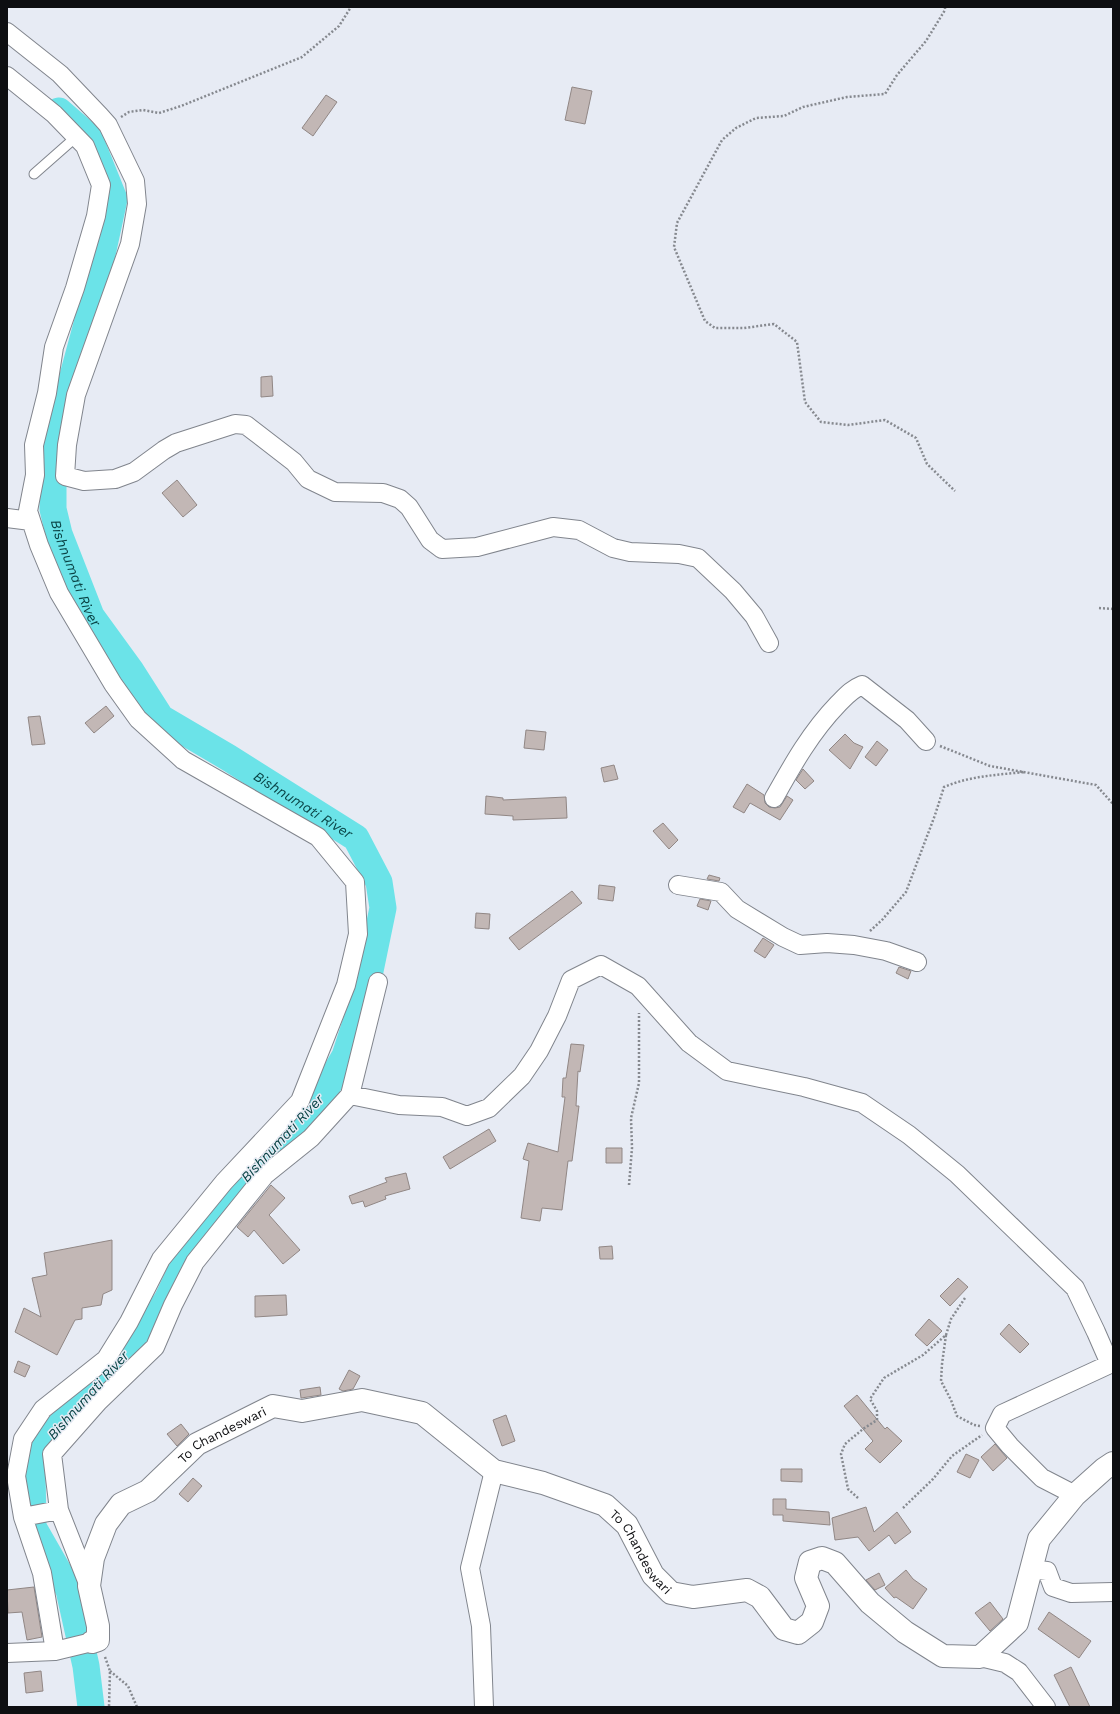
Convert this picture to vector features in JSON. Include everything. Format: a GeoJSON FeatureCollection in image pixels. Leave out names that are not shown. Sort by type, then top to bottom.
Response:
{"type":"FeatureCollection","features":[{"type":"Feature","properties":{"kind":"street"},"geometry":{"type":"LineString","coordinates":[[7,32],[60,74],[108,125],[135,182],[137,204],[130,244],[76,395],[67,445],[65,476]]}},
{"type":"Feature","properties":{"kind":"street"},"geometry":{"type":"LineString","coordinates":[[7,76],[54,114],[85,146],[101,185],[96,216],[78,280],[54,347],[47,393],[34,445],[41,475],[28,511],[59,593],[113,684],[138,719],[183,760],[318,837],[355,882],[358,934],[346,985],[300,1101],[224,1182],[161,1259],[129,1322],[106,1359],[43,1409],[22,1439],[16,1476],[23,1517],[42,1573],[59,1650]]}},
{"type":"Feature","properties":{"kind":"street"},"geometry":{"type":"LineString","coordinates":[[41,475],[65,476],[84,481],[115,479],[134,472],[176,443],[235,424],[246,425],[294,462],[308,480],[335,492],[382,493],[400,499],[409,507],[430,540],[442,549],[477,547],[553,528],[579,530],[612,548],[630,552],[679,554],[698,558],[733,592],[754,616],[769,643]]}},
{"type":"Feature","properties":{"kind":"street"},"geometry":{"type":"LineString","coordinates":[[7,518],[31,521]]}},
{"type":"Feature","properties":{"kind":"street"},"geometry":{"type":"LineString","coordinates":[[774,798],[810,736],[827,715],[852,689],[862,685],[907,720],[926,741]]}},
{"type":"Feature","properties":{"kind":"street"},"geometry":{"type":"LineString","coordinates":[[678,885],[721,892],[737,909],[783,937],[800,945],[827,943],[854,945],[886,951],[917,962]]}},
{"type":"Feature","properties":{"kind":"street"},"geometry":{"type":"LineString","coordinates":[[350,1095],[399,1105],[442,1107],[468,1116],[489,1108],[522,1076],[539,1051],[557,1016],[571,980],[601,965],[638,986],[689,1043],[727,1071],[804,1087],[862,1103],[909,1135],[957,1174],[1075,1288],[1110,1364],[1002,1414],[995,1428],[1010,1446],[1042,1478],[1075,1495]]}},
{"type":"Feature","properties":{"kind":"street"},"geometry":{"type":"LineString","coordinates":[[90,1586],[59,1510],[52,1454],[98,1402],[155,1347],[173,1305],[195,1262],[265,1175],[312,1138],[350,1095],[378,982]]}},
{"type":"Feature","properties":{"kind":"street","name":"To Chandeswari"},"geometry":{"type":"LineString","coordinates":[[95,1641],[98,1626],[90,1586],[93,1558],[106,1524],[121,1504],[148,1491],[197,1444],[273,1406],[302,1411],[362,1400],[422,1413],[494,1471],[543,1483],[605,1504],[627,1525],[653,1575],[672,1593],[693,1597],[747,1590],[760,1597],[784,1629],[798,1633],[812,1622],[818,1606],[806,1578],[810,1562],[822,1558],[835,1563],[870,1603],[905,1632],[943,1656],[980,1657]]}},
{"type":"Feature","properties":{"kind":"street"},"geometry":{"type":"LineString","coordinates":[[980,1657],[1017,1623],[1039,1539],[1075,1495],[1104,1469],[1113,1463]]}},
{"type":"Feature","properties":{"kind":"street"},"geometry":{"type":"LineString","coordinates":[[484,1707],[481,1626],[470,1568],[494,1471]]}},
{"type":"Feature","properties":{"kind":"street"},"geometry":{"type":"LineString","coordinates":[[23,1517],[59,1510]]}},
{"type":"Feature","properties":{"kind":"street"},"geometry":{"type":"LineString","coordinates":[[1030,1569],[1047,1571],[1053,1587],[1071,1593],[1113,1592]]}},
{"type":"Feature","properties":{"kind":"street"},"geometry":{"type":"LineString","coordinates":[[7,1653],[59,1650],[95,1641]]}},
{"type":"Feature","properties":{"kind":"street"},"geometry":{"type":"LineString","coordinates":[[980,1657],[1005,1663],[1019,1672],[1046,1707]]}},
{"type":"Feature","properties":{"kind":"lane"},"geometry":{"type":"LineString","coordinates":[[34,174],[76,137]]}},
{"type":"Feature","properties":{"kind":"path"},"geometry":{"type":"LineString","coordinates":[[108,125],[130,112],[143,110],[159,113],[174,108],[302,57],[338,26],[351,7]]}},
{"type":"Feature","properties":{"kind":"path"},"geometry":{"type":"LineString","coordinates":[[945,7],[945,10],[926,41],[897,75],[885,94],[847,97],[803,107],[784,116],[756,118],[731,132],[722,140],[684,208],[677,223],[674,247],[706,321],[716,328],[744,328],[774,324],[797,342],[805,402],[821,422],[848,425],[885,420],[916,438],[927,464],[955,491]]}},
{"type":"Feature","properties":{"kind":"path"},"geometry":{"type":"LineString","coordinates":[[1099,608],[1113,609]]}},
{"type":"Feature","properties":{"kind":"path"},"geometry":{"type":"LineString","coordinates":[[926,741],[990,766],[1096,785],[1113,804]]}},
{"type":"Feature","properties":{"kind":"path"},"geometry":{"type":"LineString","coordinates":[[854,945],[882,920],[906,892],[935,815],[944,786],[978,776],[1024,772]]}},
{"type":"Feature","properties":{"kind":"path"},"geometry":{"type":"LineString","coordinates":[[629,1185],[632,1148],[631,1118],[638,1083],[640,1029],[638,986]]}},
{"type":"Feature","properties":{"kind":"path"},"geometry":{"type":"LineString","coordinates":[[965,1298],[951,1319],[946,1334],[941,1381],[957,1416],[974,1425],[995,1428]]}},
{"type":"Feature","properties":{"kind":"path"},"geometry":{"type":"LineString","coordinates":[[858,1498],[848,1489],[841,1454],[845,1444],[877,1420],[877,1411],[870,1399],[884,1378],[923,1354],[946,1334]]}},
{"type":"Feature","properties":{"kind":"path"},"geometry":{"type":"LineString","coordinates":[[903,1508],[933,1479],[952,1456],[979,1436],[995,1428]]}},
{"type":"Feature","properties":{"kind":"path"},"geometry":{"type":"LineString","coordinates":[[95,1641],[110,1671],[128,1686],[137,1707]]}},
{"type":"Feature","properties":{"kind":"path"},"geometry":{"type":"LineString","coordinates":[[109,1707],[110,1671]]}},
{"type":"Feature","properties":{"kind":"building"},"geometry":{"type":"Polygon","coordinates":[[[572,87],[592,91],[585,124],[565,120],[572,87]]]}},
{"type":"Feature","properties":{"kind":"building"},"geometry":{"type":"Polygon","coordinates":[[[326,95],[337,102],[313,136],[302,128],[326,95]]]}},
{"type":"Feature","properties":{"kind":"building"},"geometry":{"type":"Polygon","coordinates":[[[272,376],[273,396],[261,397],[261,377],[272,376]]]}},
{"type":"Feature","properties":{"kind":"building"},"geometry":{"type":"Polygon","coordinates":[[[177,480],[197,505],[183,517],[162,493],[177,480]]]}},
{"type":"Feature","properties":{"kind":"building"},"geometry":{"type":"Polygon","coordinates":[[[106,706],[114,716],[94,733],[85,723],[106,706]]]}},
{"type":"Feature","properties":{"kind":"building"},"geometry":{"type":"Polygon","coordinates":[[[40,716],[45,744],[32,745],[28,717],[40,716]]]}},
{"type":"Feature","properties":{"kind":"building"},"geometry":{"type":"Polygon","coordinates":[[[526,730],[546,732],[544,750],[524,748],[526,730]]]}},
{"type":"Feature","properties":{"kind":"building"},"geometry":{"type":"Polygon","coordinates":[[[845,734],[854,743],[863,747],[850,769],[829,750],[845,734]]]}},
{"type":"Feature","properties":{"kind":"building"},"geometry":{"type":"Polygon","coordinates":[[[877,741],[888,750],[876,766],[865,757],[877,741]]]}},
{"type":"Feature","properties":{"kind":"building"},"geometry":{"type":"Polygon","coordinates":[[[614,765],[618,779],[604,782],[601,768],[614,765]]]}},
{"type":"Feature","properties":{"kind":"building"},"geometry":{"type":"Polygon","coordinates":[[[803,769],[814,781],[805,789],[796,780],[803,769]]]}},
{"type":"Feature","properties":{"kind":"building"},"geometry":{"type":"Polygon","coordinates":[[[747,784],[764,795],[765,803],[769,807],[780,807],[787,796],[793,800],[780,820],[750,803],[744,813],[733,807],[747,784]]]}},
{"type":"Feature","properties":{"kind":"building"},"geometry":{"type":"Polygon","coordinates":[[[486,796],[503,798],[503,800],[566,797],[567,818],[513,820],[513,816],[485,814],[486,796]]]}},
{"type":"Feature","properties":{"kind":"building"},"geometry":{"type":"Polygon","coordinates":[[[663,823],[678,840],[669,849],[653,831],[663,823]]]}},
{"type":"Feature","properties":{"kind":"building"},"geometry":{"type":"Polygon","coordinates":[[[709,875],[720,878],[719,881],[707,879],[709,875]]]}},
{"type":"Feature","properties":{"kind":"building"},"geometry":{"type":"Polygon","coordinates":[[[599,885],[615,887],[613,901],[598,899],[599,885]]]}},
{"type":"Feature","properties":{"kind":"building"},"geometry":{"type":"Polygon","coordinates":[[[572,891],[582,903],[519,950],[509,938],[572,891]]]}},
{"type":"Feature","properties":{"kind":"building"},"geometry":{"type":"Polygon","coordinates":[[[700,899],[711,901],[708,910],[697,906],[700,899]]]}},
{"type":"Feature","properties":{"kind":"building"},"geometry":{"type":"Polygon","coordinates":[[[476,913],[490,914],[489,929],[475,928],[476,913]]]}},
{"type":"Feature","properties":{"kind":"building"},"geometry":{"type":"Polygon","coordinates":[[[763,938],[774,945],[765,958],[754,951],[763,938]]]}},
{"type":"Feature","properties":{"kind":"building"},"geometry":{"type":"Polygon","coordinates":[[[899,967],[911,971],[908,979],[896,973],[899,967]]]}},
{"type":"Feature","properties":{"kind":"building"},"geometry":{"type":"Polygon","coordinates":[[[571,1044],[584,1045],[580,1072],[578,1071],[576,1106],[579,1106],[572,1161],[568,1161],[562,1210],[542,1208],[540,1221],[521,1218],[529,1161],[523,1159],[528,1143],[558,1152],[565,1097],[562,1097],[563,1078],[566,1078],[571,1044]]]}},
{"type":"Feature","properties":{"kind":"building"},"geometry":{"type":"Polygon","coordinates":[[[489,1129],[496,1141],[450,1169],[443,1157],[489,1129]]]}},
{"type":"Feature","properties":{"kind":"building"},"geometry":{"type":"Polygon","coordinates":[[[606,1148],[622,1148],[622,1163],[606,1163],[606,1148]]]}},
{"type":"Feature","properties":{"kind":"building"},"geometry":{"type":"Polygon","coordinates":[[[406,1173],[410,1189],[385,1196],[386,1199],[365,1207],[363,1201],[352,1204],[349,1196],[387,1182],[385,1178],[406,1173]]]}},
{"type":"Feature","properties":{"kind":"building"},"geometry":{"type":"Polygon","coordinates":[[[271,1185],[285,1198],[269,1215],[300,1250],[283,1264],[254,1230],[248,1237],[237,1227],[271,1185]]]}},
{"type":"Feature","properties":{"kind":"building"},"geometry":{"type":"Polygon","coordinates":[[[112,1240],[112,1290],[103,1294],[101,1305],[82,1308],[82,1319],[75,1320],[57,1355],[15,1332],[24,1308],[41,1317],[32,1278],[47,1275],[44,1253],[112,1240]]]}},
{"type":"Feature","properties":{"kind":"building"},"geometry":{"type":"Polygon","coordinates":[[[612,1246],[613,1259],[600,1259],[599,1247],[612,1246]]]}},
{"type":"Feature","properties":{"kind":"building"},"geometry":{"type":"Polygon","coordinates":[[[958,1278],[968,1287],[950,1306],[940,1296],[958,1278]]]}},
{"type":"Feature","properties":{"kind":"building"},"geometry":{"type":"Polygon","coordinates":[[[286,1295],[287,1315],[255,1317],[255,1296],[286,1295]]]}},
{"type":"Feature","properties":{"kind":"building"},"geometry":{"type":"Polygon","coordinates":[[[929,1319],[942,1331],[927,1346],[915,1335],[929,1319]]]}},
{"type":"Feature","properties":{"kind":"building"},"geometry":{"type":"Polygon","coordinates":[[[1009,1324],[1029,1344],[1020,1353],[1000,1334],[1009,1324]]]}},
{"type":"Feature","properties":{"kind":"building"},"geometry":{"type":"Polygon","coordinates":[[[18,1361],[30,1366],[25,1377],[14,1372],[18,1361]]]}},
{"type":"Feature","properties":{"kind":"building"},"geometry":{"type":"Polygon","coordinates":[[[349,1370],[360,1376],[353,1389],[343,1391],[339,1389],[349,1370]]]}},
{"type":"Feature","properties":{"kind":"building"},"geometry":{"type":"Polygon","coordinates":[[[320,1387],[321,1395],[301,1398],[300,1390],[320,1387]]]}},
{"type":"Feature","properties":{"kind":"building"},"geometry":{"type":"Polygon","coordinates":[[[857,1395],[885,1429],[887,1427],[902,1441],[880,1463],[865,1449],[873,1441],[844,1406],[857,1395]]]}},
{"type":"Feature","properties":{"kind":"building"},"geometry":{"type":"Polygon","coordinates":[[[506,1415],[515,1441],[502,1446],[493,1420],[506,1415]]]}},
{"type":"Feature","properties":{"kind":"building"},"geometry":{"type":"Polygon","coordinates":[[[181,1424],[189,1434],[177,1446],[167,1434],[181,1424]]]}},
{"type":"Feature","properties":{"kind":"building"},"geometry":{"type":"Polygon","coordinates":[[[995,1444],[1007,1458],[993,1471],[981,1457],[995,1444]]]}},
{"type":"Feature","properties":{"kind":"building"},"geometry":{"type":"Polygon","coordinates":[[[966,1454],[979,1460],[970,1478],[957,1472],[966,1454]]]}},
{"type":"Feature","properties":{"kind":"building"},"geometry":{"type":"Polygon","coordinates":[[[781,1469],[802,1469],[802,1482],[781,1481],[781,1469]]]}},
{"type":"Feature","properties":{"kind":"building"},"geometry":{"type":"Polygon","coordinates":[[[193,1478],[202,1486],[188,1502],[179,1494],[193,1478]]]}},
{"type":"Feature","properties":{"kind":"building"},"geometry":{"type":"Polygon","coordinates":[[[773,1499],[786,1499],[786,1509],[829,1512],[830,1525],[783,1521],[783,1515],[773,1515],[773,1499]]]}},
{"type":"Feature","properties":{"kind":"building"},"geometry":{"type":"Polygon","coordinates":[[[866,1507],[874,1532],[897,1512],[911,1532],[895,1544],[889,1535],[869,1551],[858,1537],[835,1540],[832,1518],[866,1507]]]}},
{"type":"Feature","properties":{"kind":"building"},"geometry":{"type":"Polygon","coordinates":[[[906,1570],[913,1579],[927,1589],[913,1609],[896,1597],[894,1598],[885,1588],[906,1570]]]}},
{"type":"Feature","properties":{"kind":"building"},"geometry":{"type":"Polygon","coordinates":[[[879,1573],[885,1585],[875,1590],[866,1580],[879,1573]]]}},
{"type":"Feature","properties":{"kind":"building"},"geometry":{"type":"Polygon","coordinates":[[[34,1587],[42,1637],[27,1640],[22,1612],[8,1613],[7,1590],[34,1587]]]}},
{"type":"Feature","properties":{"kind":"building"},"geometry":{"type":"Polygon","coordinates":[[[990,1602],[1003,1619],[990,1631],[975,1613],[990,1602]]]}},
{"type":"Feature","properties":{"kind":"building"},"geometry":{"type":"Polygon","coordinates":[[[1049,1612],[1091,1641],[1079,1658],[1038,1629],[1049,1612]]]}},
{"type":"Feature","properties":{"kind":"building"},"geometry":{"type":"Polygon","coordinates":[[[1071,1667],[1090,1707],[1070,1707],[1054,1675],[1071,1667]]]}},
{"type":"Feature","properties":{"kind":"building"},"geometry":{"type":"Polygon","coordinates":[[[41,1671],[43,1691],[26,1693],[24,1673],[41,1671]]]}},
{"type":"Feature","properties":{"kind":"waterway","name":"Bishnumati River"},"geometry":{"type":"LineString","coordinates":[[59,111],[89,137],[114,199],[87,324],[53,450],[53,509],[59,534],[91,616],[131,671],[161,718],[229,758],[356,838],[379,882],[383,908],[365,995],[345,1056],[320,1099],[260,1159],[198,1235],[167,1300],[140,1339],[110,1374],[70,1414],[45,1442],[32,1470],[33,1527],[69,1590],[86,1666],[91,1707]]}}]}
